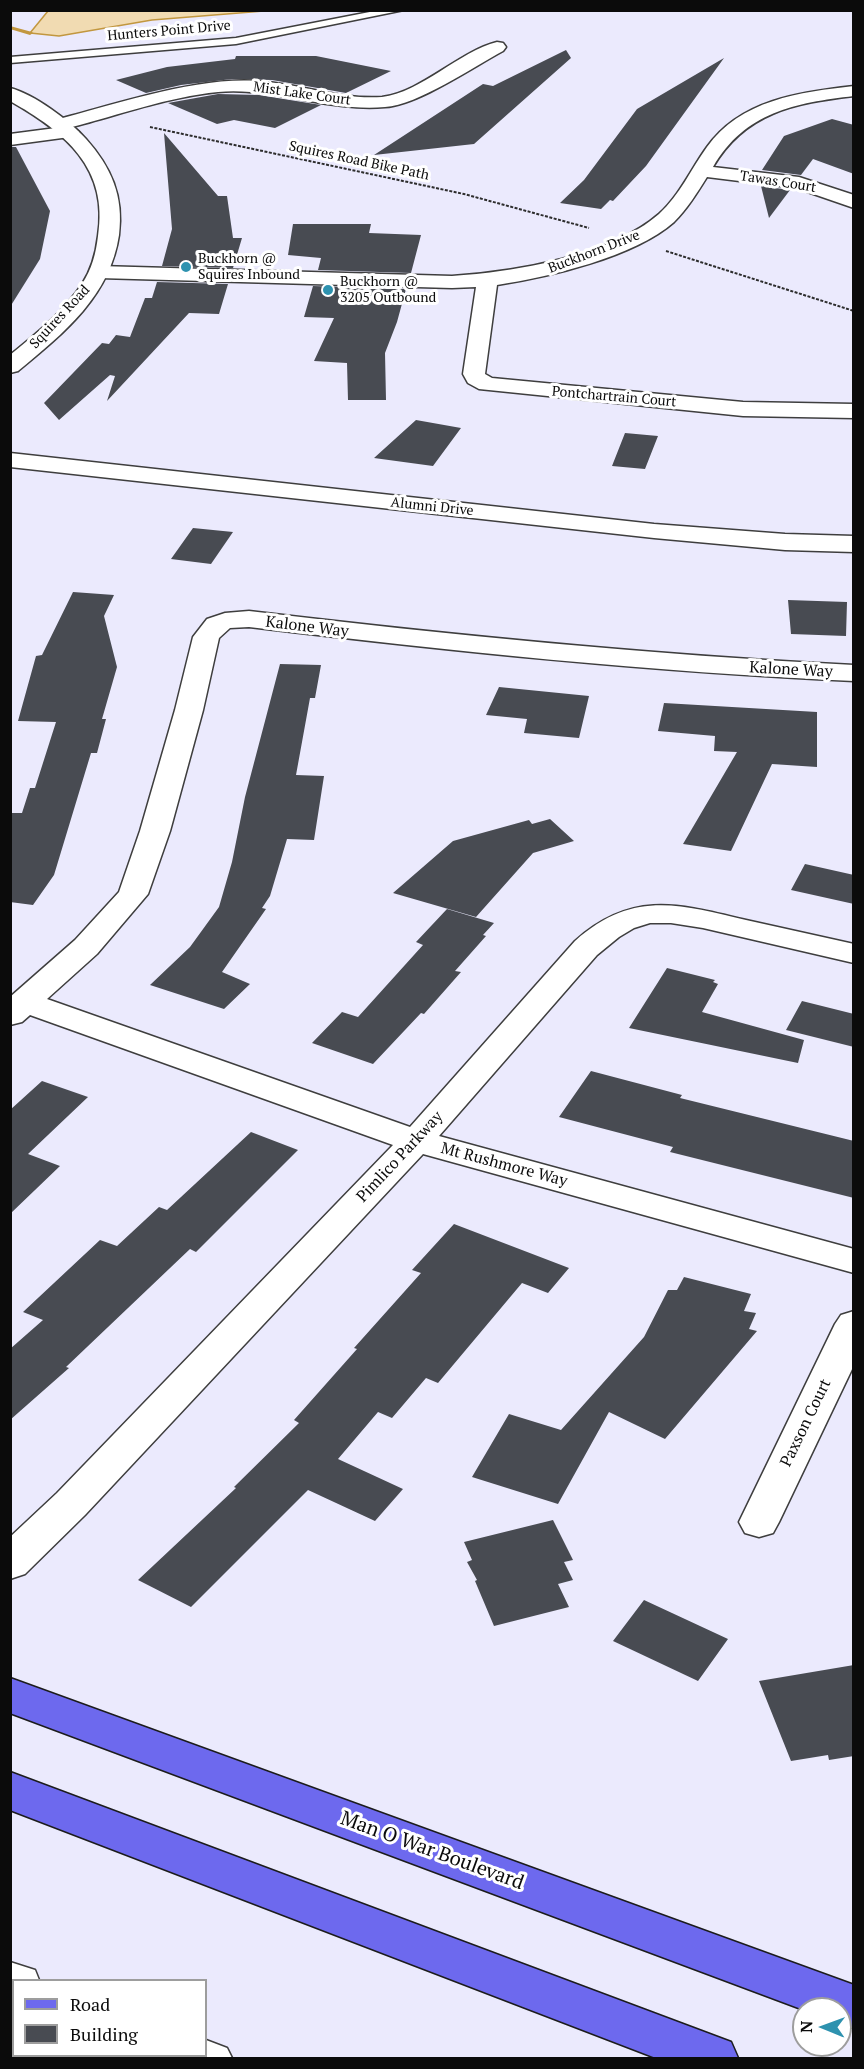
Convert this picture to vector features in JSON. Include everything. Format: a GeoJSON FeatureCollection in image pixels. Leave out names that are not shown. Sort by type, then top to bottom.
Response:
{"type":"FeatureCollection","features":[{"type":"Feature","properties":{"kind":"main road","name":"Man O War Boulevard"},"geometry":{"type":"LineString","coordinates":[[10,1695],[854,2007]]}},
{"type":"Feature","properties":{"kind":"main road"},"geometry":{"type":"LineString","coordinates":[[10,1790],[713,2058]]}},
{"type":"Feature","properties":{"kind":"street","name":"Mist Lake Court"},"geometry":{"type":"LineString","coordinates":[[10,140],[66,128],[99,114],[188,92],[234,86],[276,88],[349,102],[386,102],[412,93],[497,47]]}},
{"type":"Feature","properties":{"kind":"street","name":"Buckhorn Drive"},"geometry":{"type":"LineString","coordinates":[[99,272],[420,282],[487,281],[566,266],[630,240],[654,227],[669,215],[691,188],[724,137],[751,117],[786,103],[854,91]]}},
{"type":"Feature","properties":{"kind":"street","name":"Squires Road"},"geometry":{"type":"LineString","coordinates":[[10,93],[66,128],[92,159],[108,191],[111,210],[107,245],[99,272],[81,298],[53,328],[10,366]]}},
{"type":"Feature","properties":{"kind":"street","name":"Tawas Court"},"geometry":{"type":"LineString","coordinates":[[701,171],[799,183],[854,201]]}},
{"type":"Feature","properties":{"kind":"street","name":"Pontchartrain Court"},"geometry":{"type":"LineString","coordinates":[[487,281],[474,374],[476,378],[487,384],[743,409],[854,411]]}},
{"type":"Feature","properties":{"kind":"street","name":"Alumni Drive"},"geometry":{"type":"LineString","coordinates":[[10,460],[654,531],[785,542],[854,544]]}},
{"type":"Feature","properties":{"kind":"street","name":"Kalone Way"},"geometry":{"type":"LineString","coordinates":[[18,1008],[86,947],[134,894],[155,831],[189,710],[206,637],[216,625],[225,621],[249,619],[467,646],[586,657],[854,673]]}},
{"type":"Feature","properties":{"kind":"street","name":"Pimlico Parkway"},"geometry":{"type":"LineString","coordinates":[[10,1563],[71,1504],[416,1141],[586,948],[614,924],[651,913],[671,914],[707,920],[854,954]]}},
{"type":"Feature","properties":{"kind":"street","name":"Mt Rushmore Way"},"geometry":{"type":"LineString","coordinates":[[18,1008],[416,1141],[854,1261]]}},
{"type":"Feature","properties":{"kind":"street","name":"Paxson Court"},"geometry":{"type":"LineString","coordinates":[[759,1522],[854,1324]]}},
{"type":"Feature","properties":{"kind":"lane","name":"Hunters Point Drive"},"geometry":{"type":"LineString","coordinates":[[10,60],[236,41],[399,10]]}},
{"type":"Feature","properties":{"kind":"path","name":"Squires Road Bike Path"},"geometry":{"type":"LineString","coordinates":[[99,114],[269,154],[464,194],[593,229]]}},
{"type":"Feature","properties":{"kind":"path"},"geometry":{"type":"LineString","coordinates":[[659,249],[854,311]]}},
{"type":"Feature","properties":{"kind":"shaded area"},"geometry":{"type":"Polygon","coordinates":[[[48,11],[264,11],[152,20],[59,36],[30,33],[48,11]]]}},
{"type":"Feature","properties":{"kind":"building"},"geometry":{"type":"Polygon","coordinates":[[[566,50],[571,58],[474,144],[374,155],[483,84],[493,86],[566,50]]]}},
{"type":"Feature","properties":{"kind":"building"},"geometry":{"type":"Polygon","coordinates":[[[236,56],[316,56],[391,71],[346,93],[272,80],[232,79],[181,85],[146,93],[116,80],[167,67],[235,59],[236,56]]]}},
{"type":"Feature","properties":{"kind":"building"},"geometry":{"type":"Polygon","coordinates":[[[724,58],[646,166],[613,201],[610,200],[601,209],[560,203],[584,180],[637,109],[724,58]]]}},
{"type":"Feature","properties":{"kind":"building"},"geometry":{"type":"Polygon","coordinates":[[[218,94],[259,95],[321,105],[275,128],[234,120],[217,124],[168,103],[218,94]]]}},
{"type":"Feature","properties":{"kind":"building"},"geometry":{"type":"Polygon","coordinates":[[[832,119],[854,125],[854,174],[813,159],[801,175],[762,170],[784,136],[832,119]]]}},
{"type":"Feature","properties":{"kind":"building"},"geometry":{"type":"Polygon","coordinates":[[[164,133],[218,196],[227,196],[233,238],[242,238],[233,268],[162,266],[172,229],[164,133]]]}},
{"type":"Feature","properties":{"kind":"building"},"geometry":{"type":"Polygon","coordinates":[[[10,147],[16,147],[50,211],[40,259],[10,307],[10,147]]]}},
{"type":"Feature","properties":{"kind":"building"},"geometry":{"type":"Polygon","coordinates":[[[761,186],[790,190],[769,218],[761,186]]]}},
{"type":"Feature","properties":{"kind":"building"},"geometry":{"type":"Polygon","coordinates":[[[293,224],[371,224],[369,233],[421,235],[411,273],[318,270],[321,258],[288,255],[293,224]]]}},
{"type":"Feature","properties":{"kind":"building"},"geometry":{"type":"Polygon","coordinates":[[[157,282],[228,284],[219,314],[189,313],[107,401],[115,376],[110,375],[59,420],[44,403],[102,343],[109,344],[116,335],[130,337],[145,298],[152,298],[157,282]]]}},
{"type":"Feature","properties":{"kind":"building"},"geometry":{"type":"Polygon","coordinates":[[[313,286],[406,289],[385,353],[386,400],[348,400],[347,363],[314,361],[334,318],[304,317],[313,286]]]}},
{"type":"Feature","properties":{"kind":"building"},"geometry":{"type":"Polygon","coordinates":[[[416,420],[461,428],[433,466],[374,458],[416,420]]]}},
{"type":"Feature","properties":{"kind":"building"},"geometry":{"type":"Polygon","coordinates":[[[625,433],[658,436],[645,469],[612,466],[625,433]]]}},
{"type":"Feature","properties":{"kind":"building"},"geometry":{"type":"Polygon","coordinates":[[[193,528],[233,532],[211,564],[171,559],[193,528]]]}},
{"type":"Feature","properties":{"kind":"building"},"geometry":{"type":"Polygon","coordinates":[[[73,592],[114,595],[104,616],[117,667],[102,719],[106,719],[97,753],[91,753],[54,875],[33,905],[10,902],[10,813],[22,813],[30,788],[35,788],[56,722],[18,721],[36,656],[42,655],[73,592]]]}},
{"type":"Feature","properties":{"kind":"building"},"geometry":{"type":"Polygon","coordinates":[[[788,600],[847,602],[846,636],[791,634],[788,600]]]}},
{"type":"Feature","properties":{"kind":"building"},"geometry":{"type":"Polygon","coordinates":[[[280,664],[321,665],[315,698],[310,698],[296,775],[324,776],[314,840],[287,839],[270,896],[262,908],[266,909],[222,972],[250,984],[224,1009],[150,985],[190,947],[219,907],[280,664]]]}},
{"type":"Feature","properties":{"kind":"building"},"geometry":{"type":"Polygon","coordinates":[[[499,687],[589,696],[579,738],[524,733],[527,719],[486,715],[499,687]]]}},
{"type":"Feature","properties":{"kind":"building"},"geometry":{"type":"Polygon","coordinates":[[[664,703],[817,712],[817,767],[772,764],[731,851],[683,844],[737,752],[714,751],[715,736],[658,731],[664,703]]]}},
{"type":"Feature","properties":{"kind":"building"},"geometry":{"type":"Polygon","coordinates":[[[550,819],[574,841],[533,853],[476,917],[393,893],[453,841],[529,820],[532,824],[550,819]]]}},
{"type":"Feature","properties":{"kind":"building"},"geometry":{"type":"Polygon","coordinates":[[[805,864],[854,875],[854,904],[791,890],[805,864]]]}},
{"type":"Feature","properties":{"kind":"building"},"geometry":{"type":"Polygon","coordinates":[[[447,909],[494,923],[483,935],[486,936],[455,971],[461,972],[424,1014],[421,1013],[373,1064],[312,1043],[342,1012],[358,1017],[423,945],[416,942],[447,909]]]}},
{"type":"Feature","properties":{"kind":"building"},"geometry":{"type":"Polygon","coordinates":[[[667,968],[715,980],[713,982],[718,984],[702,1012],[804,1040],[798,1063],[629,1028],[667,968]]]}},
{"type":"Feature","properties":{"kind":"building"},"geometry":{"type":"Polygon","coordinates":[[[802,1001],[854,1014],[854,1047],[786,1030],[802,1001]]]}},
{"type":"Feature","properties":{"kind":"building"},"geometry":{"type":"Polygon","coordinates":[[[591,1071],[682,1095],[680,1098],[854,1141],[854,1198],[670,1152],[673,1147],[559,1117],[591,1071]]]}},
{"type":"Feature","properties":{"kind":"building"},"geometry":{"type":"Polygon","coordinates":[[[42,1081],[88,1097],[28,1154],[60,1166],[10,1214],[10,1110],[42,1081]]]}},
{"type":"Feature","properties":{"kind":"building"},"geometry":{"type":"Polygon","coordinates":[[[251,1132],[298,1150],[196,1252],[190,1249],[66,1367],[69,1368],[10,1420],[10,1349],[43,1320],[23,1312],[100,1240],[117,1246],[159,1207],[167,1210],[251,1132]]]}},
{"type":"Feature","properties":{"kind":"building"},"geometry":{"type":"Polygon","coordinates":[[[454,1224],[569,1268],[548,1293],[522,1283],[438,1383],[426,1378],[392,1418],[378,1412],[338,1459],[403,1489],[375,1521],[308,1490],[191,1607],[138,1580],[236,1488],[234,1487],[299,1423],[294,1420],[421,1273],[412,1270],[454,1224]]]}},
{"type":"Feature","properties":{"kind":"building"},"geometry":{"type":"Polygon","coordinates":[[[684,1277],[751,1294],[744,1311],[756,1313],[749,1329],[757,1331],[665,1439],[609,1412],[558,1504],[472,1477],[509,1414],[561,1430],[644,1337],[668,1290],[677,1290],[684,1277]]]}},
{"type":"Feature","properties":{"kind":"building"},"geometry":{"type":"Polygon","coordinates":[[[553,1520],[573,1560],[564,1562],[573,1580],[558,1584],[569,1607],[494,1626],[475,1581],[477,1580],[467,1562],[472,1560],[464,1542],[553,1520]]]}},
{"type":"Feature","properties":{"kind":"building"},"geometry":{"type":"Polygon","coordinates":[[[644,1600],[728,1639],[698,1681],[613,1641],[644,1600]]]}},
{"type":"Feature","properties":{"kind":"building"},"geometry":{"type":"Polygon","coordinates":[[[854,1665],[854,1756],[829,1760],[828,1755],[791,1761],[759,1681],[854,1665]]]}},
{"type":"Feature","properties":{"kind":"waterway"},"geometry":{"type":"LineString","coordinates":[[10,27],[30,33]]}},
{"type":"Feature","properties":{"kind":"place","name":"Buckhorn @ Squires Inbound"},"geometry":{"type":"Point","coordinates":[186,267]}},
{"type":"Feature","properties":{"kind":"place","name":"Buckhorn @ 3205 Outbound"},"geometry":{"type":"Point","coordinates":[328,290]}}]}
